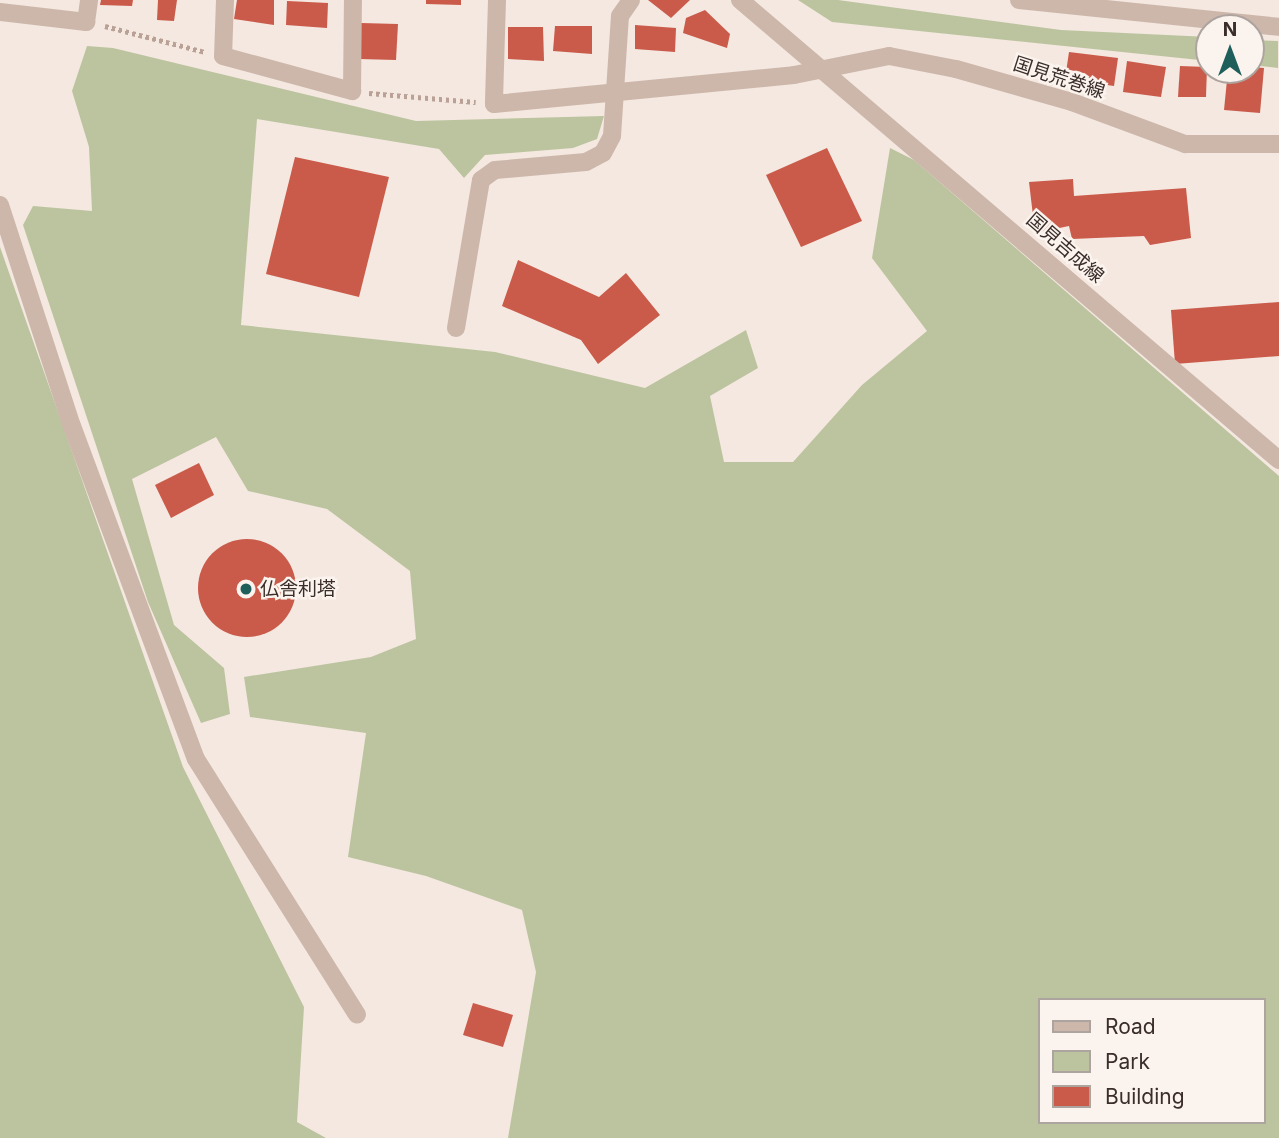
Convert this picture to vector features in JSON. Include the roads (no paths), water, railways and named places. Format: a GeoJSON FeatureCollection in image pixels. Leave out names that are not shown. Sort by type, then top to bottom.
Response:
{"type":"FeatureCollection","features":[{"type":"Feature","properties":{"kind":"street"},"geometry":{"type":"LineString","coordinates":[[0,12],[86,22],[89,0]]}},
{"type":"Feature","properties":{"kind":"street"},"geometry":{"type":"LineString","coordinates":[[225,0],[222,57],[352,91],[354,0]]}},
{"type":"Feature","properties":{"kind":"street","name":"国見荒巻線"},"geometry":{"type":"LineString","coordinates":[[497,0],[494,104],[615,90],[794,75],[889,57],[956,69],[1072,102],[1185,144],[1279,144]]}},
{"type":"Feature","properties":{"kind":"street"},"geometry":{"type":"LineString","coordinates":[[456,328],[481,180],[495,170],[586,162],[603,153],[612,136],[620,16],[631,0]]}},
{"type":"Feature","properties":{"kind":"street","name":"国見吉成線"},"geometry":{"type":"LineString","coordinates":[[740,0],[825,68],[1279,460]]}},
{"type":"Feature","properties":{"kind":"street"},"geometry":{"type":"LineString","coordinates":[[1019,0],[1279,27]]}},
{"type":"Feature","properties":{"kind":"street"},"geometry":{"type":"LineString","coordinates":[[0,205],[72,426],[196,759],[357,1015]]}},
{"type":"Feature","properties":{"kind":"place","name":"仏舎利塔"},"geometry":{"type":"Point","coordinates":[246,589]}}]}
